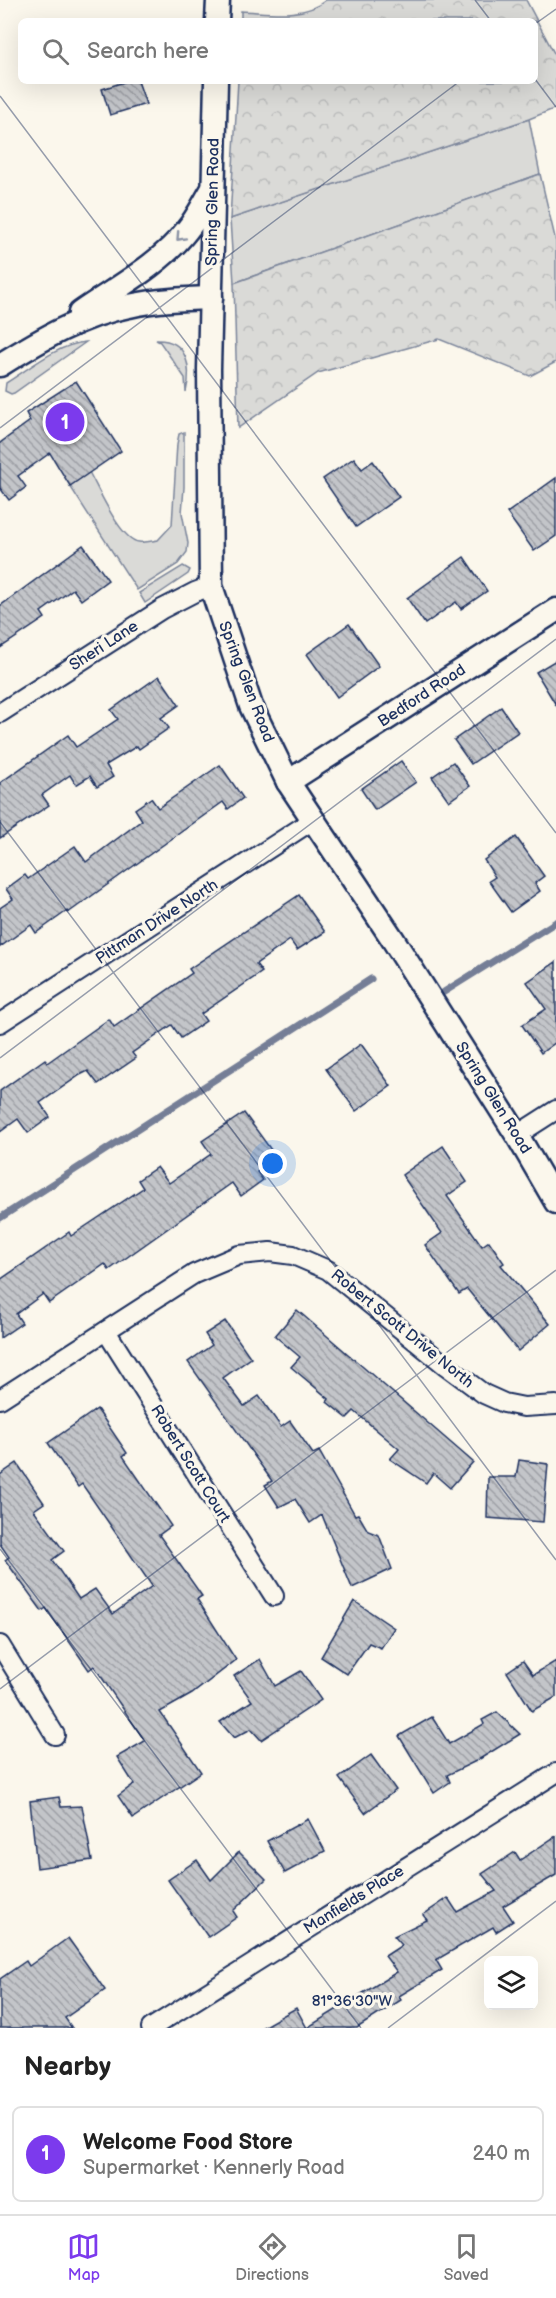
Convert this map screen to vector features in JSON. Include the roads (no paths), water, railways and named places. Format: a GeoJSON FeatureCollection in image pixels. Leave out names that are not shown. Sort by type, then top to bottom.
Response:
{"type":"FeatureCollection","features":[{"type":"Feature","properties":{"kind":"street"},"geometry":{"type":"LineString","coordinates":[[217,18],[218,0]]}},
{"type":"Feature","properties":{"kind":"street","name":"Spring Glen Road"},"geometry":{"type":"LineString","coordinates":[[216,84],[209,369],[211,586],[251,706],[288,782],[392,938],[556,1202]]}},
{"type":"Feature","properties":{"kind":"street"},"geometry":{"type":"LineString","coordinates":[[0,365],[52,333],[144,269],[187,230],[212,189]]}},
{"type":"Feature","properties":{"kind":"street"},"geometry":{"type":"LineString","coordinates":[[52,333],[96,315],[126,306],[158,301],[211,298]]}},
{"type":"Feature","properties":{"kind":"street","name":"Sheri Lane"},"geometry":{"type":"LineString","coordinates":[[0,713],[162,609],[211,586]]}},
{"type":"Feature","properties":{"kind":"street","name":"Bedford Road"},"geometry":{"type":"LineString","coordinates":[[288,782],[556,610]]}},
{"type":"Feature","properties":{"kind":"street","name":"Pittman Drive North"},"geometry":{"type":"LineString","coordinates":[[0,1023],[313,820]]}},
{"type":"Feature","properties":{"kind":"street"},"geometry":{"type":"LineString","coordinates":[[516,1135],[556,1110]]}},
{"type":"Feature","properties":{"kind":"street","name":"Robert Scott Drive North"},"geometry":{"type":"LineString","coordinates":[[0,1399],[194,1274],[239,1255],[270,1252],[293,1255],[328,1270],[484,1394],[504,1403],[524,1407],[556,1405]]}},
{"type":"Feature","properties":{"kind":"street","name":"Robert Scott Court"},"geometry":{"type":"LineString","coordinates":[[106,1331],[274,1596]]}},
{"type":"Feature","properties":{"kind":"street"},"geometry":{"type":"LineString","coordinates":[[0,1646],[55,1735]]}},
{"type":"Feature","properties":{"kind":"street","name":"Manfields Place"},"geometry":{"type":"LineString","coordinates":[[151,2028],[556,1773]]}},
{"type":"Feature","properties":{"kind":"waterway"},"geometry":{"type":"LineString","coordinates":[[444,992],[556,922]]}},
{"type":"Feature","properties":{"kind":"waterway"},"geometry":{"type":"LineString","coordinates":[[0,1218],[371,979]]}},
{"type":"Feature","properties":{"kind":"place","name":"Welcome Food Store"},"geometry":{"type":"Point","coordinates":[65,422]}}]}
